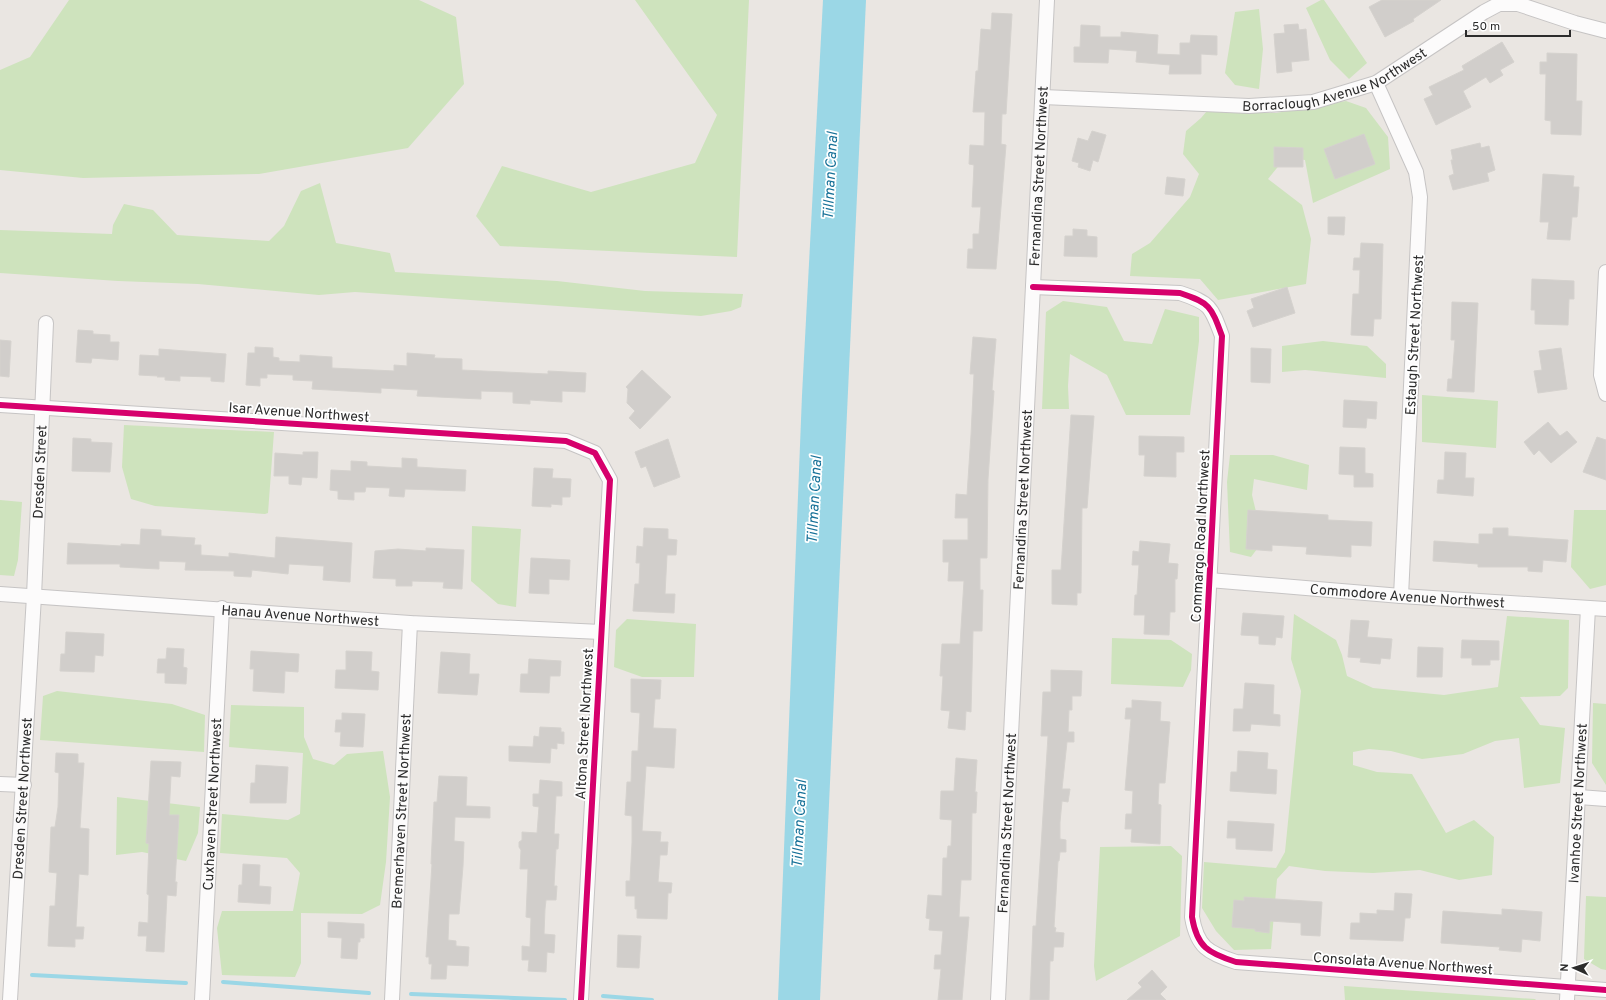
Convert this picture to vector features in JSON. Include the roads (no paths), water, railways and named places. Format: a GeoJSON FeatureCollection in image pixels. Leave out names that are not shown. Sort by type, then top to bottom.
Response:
{"type":"FeatureCollection","features":[{"type":"Feature","properties":{"kind":"street","name":"Fernandina Street Northwest"},"geometry":{"type":"LineString","coordinates":[[998,1000],[1047,0]]}},
{"type":"Feature","properties":{"kind":"street","name":"Borraclough Avenue Northwest"},"geometry":{"type":"LineString","coordinates":[[1043,97],[1248,106],[1313,102],[1376,84],[1484,12],[1499,4],[1518,4],[1575,23],[1606,31]]}},
{"type":"Feature","properties":{"kind":"street","name":"Estaugh Street Northwest"},"geometry":{"type":"LineString","coordinates":[[1376,84],[1416,172],[1420,198],[1401,596]]}},
{"type":"Feature","properties":{"kind":"street"},"geometry":{"type":"LineString","coordinates":[[1606,272],[1601,375],[1606,394]]}},
{"type":"Feature","properties":{"kind":"street","name":"Commargo Road Northwest"},"geometry":{"type":"LineString","coordinates":[[1033,287],[1180,293],[1202,301],[1214,315],[1222,336],[1192,917],[1195,933],[1203,946]]}},
{"type":"Feature","properties":{"kind":"street","name":"Dresden Street"},"geometry":{"type":"LineString","coordinates":[[34,596],[46,323]]}},
{"type":"Feature","properties":{"kind":"street","name":"Isar Avenue Northwest"},"geometry":{"type":"LineString","coordinates":[[0,405],[566,441],[595,453]]}},
{"type":"Feature","properties":{"kind":"street","name":"Altona Street Northwest"},"geometry":{"type":"LineString","coordinates":[[581,1000],[610,480],[595,453]]}},
{"type":"Feature","properties":{"kind":"street","name":"Commodore Avenue Northwest"},"geometry":{"type":"LineString","coordinates":[[1209,580],[1401,596],[1606,609]]}},
{"type":"Feature","properties":{"kind":"street","name":"Hanau Avenue Northwest"},"geometry":{"type":"LineString","coordinates":[[0,594],[222,608],[410,623],[601,632]]}},
{"type":"Feature","properties":{"kind":"street","name":"Dresden Street Northwest"},"geometry":{"type":"LineString","coordinates":[[10,1000],[6,975],[24,786],[34,596]]}},
{"type":"Feature","properties":{"kind":"street","name":"Cuxhaven Street Northwest"},"geometry":{"type":"LineString","coordinates":[[202,1000],[222,608]]}},
{"type":"Feature","properties":{"kind":"street","name":"Ivanhoe Street Northwest"},"geometry":{"type":"LineString","coordinates":[[1567,994],[1579,797],[1588,608]]}},
{"type":"Feature","properties":{"kind":"street","name":"Bremerhaven Street Northwest"},"geometry":{"type":"LineString","coordinates":[[392,1000],[410,623]]}},
{"type":"Feature","properties":{"kind":"street"},"geometry":{"type":"LineString","coordinates":[[0,784],[24,786]]}},
{"type":"Feature","properties":{"kind":"street"},"geometry":{"type":"LineString","coordinates":[[1579,797],[1606,800]]}},
{"type":"Feature","properties":{"kind":"street","name":"Consolata Avenue Northwest"},"geometry":{"type":"LineString","coordinates":[[1203,946],[1216,956],[1236,962],[1567,994],[1606,990]]}},
{"type":"Feature","properties":{"kind":"water","name":"Tillman Canal"},"geometry":{"type":"Polygon","coordinates":[[[823,0],[866,0],[820,1000],[778,1000],[802,395],[823,0]]]}},
{"type":"Feature","properties":{"kind":"waterway"},"geometry":{"type":"LineString","coordinates":[[32,975],[186,983]]}},
{"type":"Feature","properties":{"kind":"waterway"},"geometry":{"type":"LineString","coordinates":[[223,982],[369,993]]}},
{"type":"Feature","properties":{"kind":"waterway"},"geometry":{"type":"LineString","coordinates":[[411,994],[565,1000]]}},
{"type":"Feature","properties":{"kind":"waterway"},"geometry":{"type":"LineString","coordinates":[[603,996],[652,1000]]}}]}
